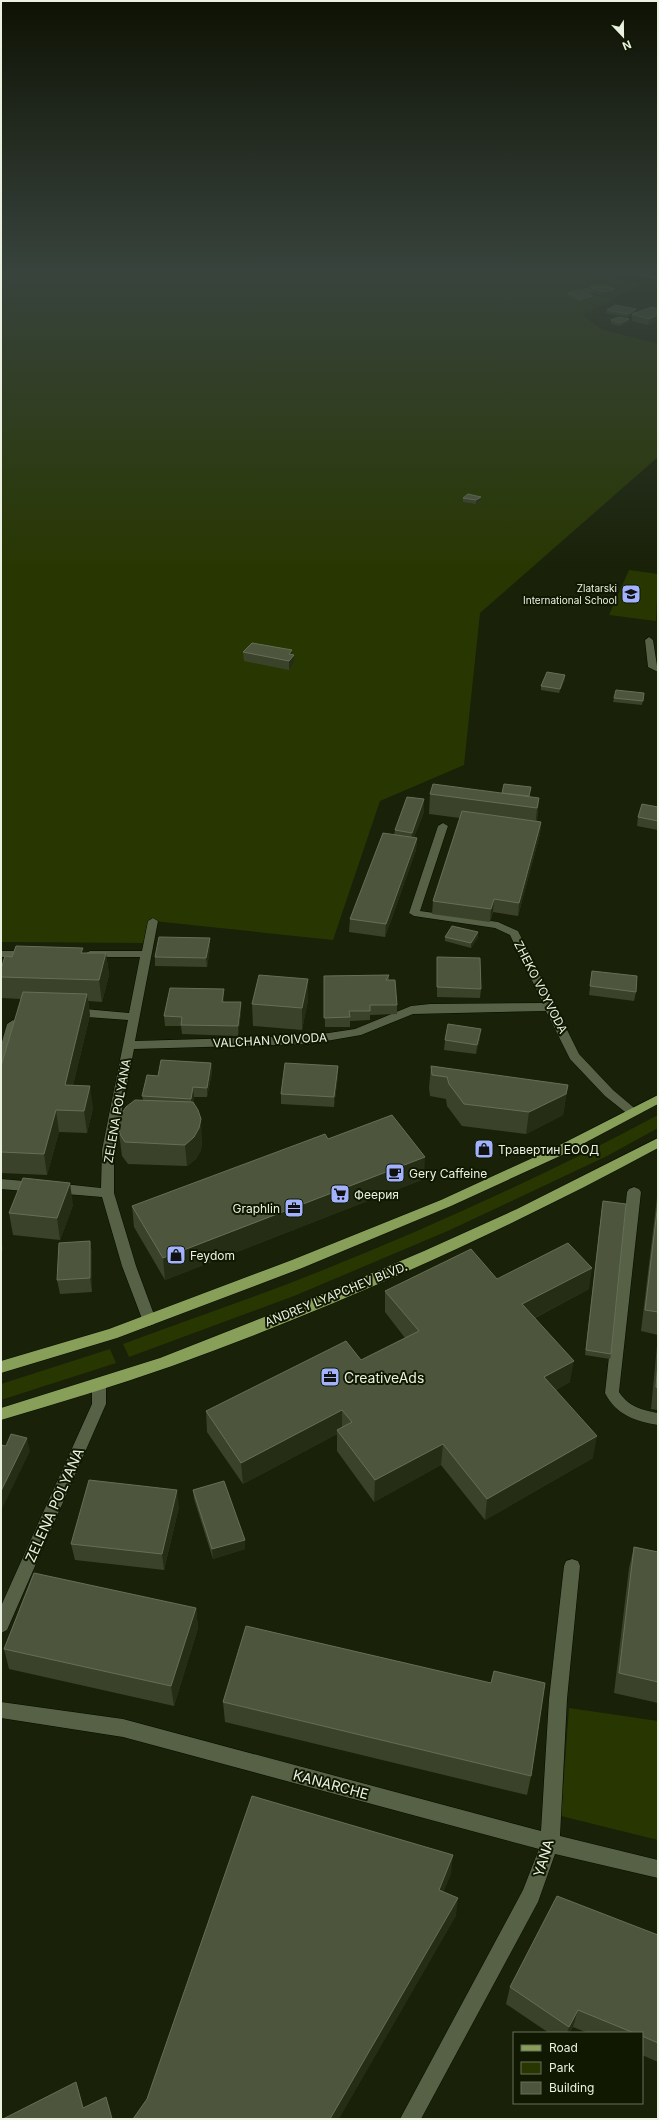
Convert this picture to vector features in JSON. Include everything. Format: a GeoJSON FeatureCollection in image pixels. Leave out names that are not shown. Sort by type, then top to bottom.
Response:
{"type":"FeatureCollection","features":[{"type":"Feature","properties":{"kind":"main road"},"geometry":{"type":"LineString","coordinates":[[1,1367],[112,1334],[297,1264],[446,1203],[555,1154],[658,1099]]}},
{"type":"Feature","properties":{"kind":"main road","name":"ANDREY LYAPCHEV BLVD."},"geometry":{"type":"LineString","coordinates":[[1,1414],[99,1384],[197,1350],[422,1258],[608,1170],[658,1142]]}},
{"type":"Feature","properties":{"kind":"street"},"geometry":{"type":"LineString","coordinates":[[649,640],[652,667],[658,669]]}},
{"type":"Feature","properties":{"kind":"street","name":"ZHEKO VOYVODA"},"geometry":{"type":"LineString","coordinates":[[443,826],[414,913],[498,925],[514,933],[574,1056],[609,1093],[634,1112]]}},
{"type":"Feature","properties":{"kind":"street","name":"ZELENA POLYANA"},"geometry":{"type":"LineString","coordinates":[[149,1320],[129,1266],[107,1193],[108,1150],[153,921]]}},
{"type":"Feature","properties":{"kind":"street"},"geometry":{"type":"LineString","coordinates":[[1,954],[39,954]]}},
{"type":"Feature","properties":{"kind":"street"},"geometry":{"type":"LineString","coordinates":[[78,954],[146,954]]}},
{"type":"Feature","properties":{"kind":"street","name":"VALCHAN VOIVODA"},"geometry":{"type":"LineString","coordinates":[[128,1046],[309,1040],[357,1032],[411,1010],[430,1008],[551,1007]]}},
{"type":"Feature","properties":{"kind":"street"},"geometry":{"type":"LineString","coordinates":[[61,1012],[134,1017]]}},
{"type":"Feature","properties":{"kind":"street"},"geometry":{"type":"LineString","coordinates":[[1,1065],[16,1014]]}},
{"type":"Feature","properties":{"kind":"street"},"geometry":{"type":"LineString","coordinates":[[1,1184],[107,1193]]}},
{"type":"Feature","properties":{"kind":"street"},"geometry":{"type":"LineString","coordinates":[[634,1192],[612,1393],[618,1404],[627,1410],[640,1416],[658,1419]]}},
{"type":"Feature","properties":{"kind":"street","name":"ZELENA POLYANA"},"geometry":{"type":"LineString","coordinates":[[1,1625],[99,1404],[99,1384]]}},
{"type":"Feature","properties":{"kind":"street","name":"YANA"},"geometry":{"type":"LineString","coordinates":[[410,2119],[531,1895],[550,1843],[558,1699],[572,1566]]}},
{"type":"Feature","properties":{"kind":"street","name":"KANARCHE"},"geometry":{"type":"LineString","coordinates":[[1,1710],[123,1728],[550,1843],[658,1869]]}},
{"type":"Feature","properties":{"kind":"green space"},"geometry":{"type":"Polygon","coordinates":[[[1,368],[658,368],[658,457],[480,613],[464,765],[380,801],[333,940],[153,921],[148,943],[1,942],[1,368]]]}},
{"type":"Feature","properties":{"kind":"green space"},"geometry":{"type":"Polygon","coordinates":[[[629,570],[658,574],[656,621],[609,615],[629,570]]]}},
{"type":"Feature","properties":{"kind":"green space"},"geometry":{"type":"Polygon","coordinates":[[[658,1115],[658,1128],[607,1156],[450,1230],[294,1296],[129,1357],[123,1344],[285,1285],[427,1227],[567,1162],[658,1115]]]}},
{"type":"Feature","properties":{"kind":"green space"},"geometry":{"type":"Polygon","coordinates":[[[110,1349],[116,1363],[1,1400],[1,1384],[110,1349]]]}},
{"type":"Feature","properties":{"kind":"green space"},"geometry":{"type":"Polygon","coordinates":[[[569,1708],[658,1721],[658,1840],[561,1816],[569,1708]]]}},
{"type":"Feature","properties":{"kind":"building"},"geometry":{"type":"Polygon","coordinates":[[[468,494],[481,497],[476,500],[463,498],[468,494]]]}},
{"type":"Feature","properties":{"kind":"building"},"geometry":{"type":"Polygon","coordinates":[[[252,643],[292,650],[289,654],[294,655],[289,661],[243,652],[252,643]]]}},
{"type":"Feature","properties":{"kind":"building"},"geometry":{"type":"Polygon","coordinates":[[[547,672],[565,675],[560,689],[541,686],[547,672]]]}},
{"type":"Feature","properties":{"kind":"building"},"geometry":{"type":"Polygon","coordinates":[[[616,690],[644,693],[643,701],[614,698],[616,690]]]}},
{"type":"Feature","properties":{"kind":"building"},"geometry":{"type":"Polygon","coordinates":[[[433,784],[539,798],[537,808],[430,794],[433,784]]]}},
{"type":"Feature","properties":{"kind":"building"},"geometry":{"type":"Polygon","coordinates":[[[504,784],[531,787],[529,796],[502,793],[504,784]]]}},
{"type":"Feature","properties":{"kind":"building"},"geometry":{"type":"Polygon","coordinates":[[[407,797],[424,799],[412,833],[395,830],[407,797]]]}},
{"type":"Feature","properties":{"kind":"building"},"geometry":{"type":"Polygon","coordinates":[[[642,804],[658,807],[658,821],[638,817],[642,804]]]}},
{"type":"Feature","properties":{"kind":"building"},"geometry":{"type":"Polygon","coordinates":[[[462,811],[541,822],[519,903],[494,899],[491,909],[433,901],[462,811]]]}},
{"type":"Feature","properties":{"kind":"building"},"geometry":{"type":"Polygon","coordinates":[[[383,833],[417,838],[386,924],[350,919],[383,833]]]}},
{"type":"Feature","properties":{"kind":"building"},"geometry":{"type":"Polygon","coordinates":[[[452,926],[478,932],[471,943],[445,937],[452,926]]]}},
{"type":"Feature","properties":{"kind":"building"},"geometry":{"type":"Polygon","coordinates":[[[159,937],[210,938],[206,958],[155,957],[159,937]]]}},
{"type":"Feature","properties":{"kind":"building"},"geometry":{"type":"Polygon","coordinates":[[[16,946],[83,948],[81,953],[106,953],[99,980],[1,977],[1,969],[5,956],[12,957],[16,946]]]}},
{"type":"Feature","properties":{"kind":"building"},"geometry":{"type":"Polygon","coordinates":[[[437,957],[480,958],[481,989],[437,987],[437,957]]]}},
{"type":"Feature","properties":{"kind":"building"},"geometry":{"type":"Polygon","coordinates":[[[592,971],[637,976],[636,992],[590,986],[592,971]]]}},
{"type":"Feature","properties":{"kind":"building"},"geometry":{"type":"Polygon","coordinates":[[[259,975],[308,979],[302,1008],[252,1004],[259,975]]]}},
{"type":"Feature","properties":{"kind":"building"},"geometry":{"type":"Polygon","coordinates":[[[389,975],[386,980],[395,980],[397,1005],[370,1005],[370,1011],[349,1011],[350,1017],[324,1018],[324,976],[389,975]]]}},
{"type":"Feature","properties":{"kind":"building"},"geometry":{"type":"Polygon","coordinates":[[[170,988],[224,989],[222,1002],[241,1002],[238,1026],[181,1025],[182,1017],[164,1016],[170,988]]]}},
{"type":"Feature","properties":{"kind":"building"},"geometry":{"type":"Polygon","coordinates":[[[23,992],[87,994],[65,1085],[90,1086],[84,1111],[56,1110],[44,1154],[1,1152],[1,1066],[23,992]]]}},
{"type":"Feature","properties":{"kind":"building"},"geometry":{"type":"Polygon","coordinates":[[[448,1024],[481,1029],[477,1045],[445,1040],[448,1024]]]}},
{"type":"Feature","properties":{"kind":"building"},"geometry":{"type":"Polygon","coordinates":[[[161,1060],[211,1063],[207,1088],[193,1087],[191,1099],[142,1096],[147,1075],[158,1076],[161,1060]]]}},
{"type":"Feature","properties":{"kind":"building"},"geometry":{"type":"Polygon","coordinates":[[[285,1063],[338,1066],[334,1097],[281,1094],[285,1063]]]}},
{"type":"Feature","properties":{"kind":"building"},"geometry":{"type":"Polygon","coordinates":[[[431,1066],[568,1085],[566,1094],[529,1112],[464,1104],[449,1084],[447,1077],[432,1075],[431,1066]]]}},
{"type":"Feature","properties":{"kind":"building"},"geometry":{"type":"Polygon","coordinates":[[[135,1100],[193,1102],[201,1119],[199,1128],[194,1137],[185,1145],[125,1142],[120,1134],[118,1125],[120,1116],[126,1107],[135,1100]]]}},
{"type":"Feature","properties":{"kind":"building"},"geometry":{"type":"Polygon","coordinates":[[[392,1115],[425,1157],[163,1258],[132,1206],[325,1134],[328,1139],[392,1115]]]}},
{"type":"Feature","properties":{"kind":"building"},"geometry":{"type":"Polygon","coordinates":[[[23,1178],[70,1183],[57,1218],[9,1213],[23,1178]]]}},
{"type":"Feature","properties":{"kind":"building"},"geometry":{"type":"Polygon","coordinates":[[[603,1201],[626,1204],[611,1354],[586,1350],[603,1201]]]}},
{"type":"Feature","properties":{"kind":"building"},"geometry":{"type":"Polygon","coordinates":[[[658,1203],[658,1312],[645,1310],[658,1203]]]}},
{"type":"Feature","properties":{"kind":"building"},"geometry":{"type":"Polygon","coordinates":[[[90,1241],[90,1278],[57,1280],[59,1243],[90,1241]]]}},
{"type":"Feature","properties":{"kind":"building"},"geometry":{"type":"Polygon","coordinates":[[[568,1243],[592,1268],[522,1304],[574,1361],[544,1377],[597,1436],[487,1499],[443,1444],[375,1480],[337,1430],[352,1422],[342,1410],[241,1463],[206,1411],[346,1341],[361,1360],[419,1331],[385,1291],[471,1249],[497,1279],[568,1243]]]}},
{"type":"Feature","properties":{"kind":"building"},"geometry":{"type":"Polygon","coordinates":[[[658,1362],[658,1388],[656,1387],[658,1362]]]}},
{"type":"Feature","properties":{"kind":"building"},"geometry":{"type":"Polygon","coordinates":[[[11,1434],[27,1438],[1,1491],[1,1445],[6,1446],[11,1434]]]}},
{"type":"Feature","properties":{"kind":"building"},"geometry":{"type":"Polygon","coordinates":[[[89,1480],[177,1490],[162,1554],[71,1544],[89,1480]]]}},
{"type":"Feature","properties":{"kind":"building"},"geometry":{"type":"Polygon","coordinates":[[[224,1481],[245,1540],[212,1549],[193,1490],[224,1481]]]}},
{"type":"Feature","properties":{"kind":"building"},"geometry":{"type":"Polygon","coordinates":[[[634,1547],[658,1552],[658,1682],[619,1673],[634,1547]]]}},
{"type":"Feature","properties":{"kind":"building"},"geometry":{"type":"Polygon","coordinates":[[[34,1573],[196,1608],[171,1686],[4,1649],[34,1573]]]}},
{"type":"Feature","properties":{"kind":"building"},"geometry":{"type":"Polygon","coordinates":[[[246,1626],[491,1683],[494,1671],[545,1683],[531,1776],[223,1702],[246,1626]]]}},
{"type":"Feature","properties":{"kind":"building"},"geometry":{"type":"Polygon","coordinates":[[[252,1796],[453,1855],[439,1890],[458,1898],[330,2119],[133,2119],[147,2099],[252,1796]]]}},
{"type":"Feature","properties":{"kind":"building"},"geometry":{"type":"Polygon","coordinates":[[[557,1896],[658,1935],[658,2043],[643,2036],[643,2032],[632,2032],[578,2010],[569,2027],[510,1987],[557,1896]]]}},
{"type":"Feature","properties":{"kind":"building"},"geometry":{"type":"Polygon","coordinates":[[[76,2082],[83,2108],[106,2097],[112,2119],[3,2119],[76,2082]]]}},
{"type":"Feature","properties":{"kind":"place","name":"Zlatarski International School"},"geometry":{"type":"Point","coordinates":[631,594]}},
{"type":"Feature","properties":{"kind":"place","name":"Травертин ЕООД"},"geometry":{"type":"Point","coordinates":[484,1149]}},
{"type":"Feature","properties":{"kind":"place","name":"Gery Caffeine"},"geometry":{"type":"Point","coordinates":[395,1173]}},
{"type":"Feature","properties":{"kind":"place","name":"Феерия"},"geometry":{"type":"Point","coordinates":[340,1194]}},
{"type":"Feature","properties":{"kind":"place","name":"Graphlin"},"geometry":{"type":"Point","coordinates":[294,1208]}},
{"type":"Feature","properties":{"kind":"place","name":"Feydom"},"geometry":{"type":"Point","coordinates":[176,1255]}},
{"type":"Feature","properties":{"kind":"place","name":"CreativeAds"},"geometry":{"type":"Point","coordinates":[330,1377]}}]}
